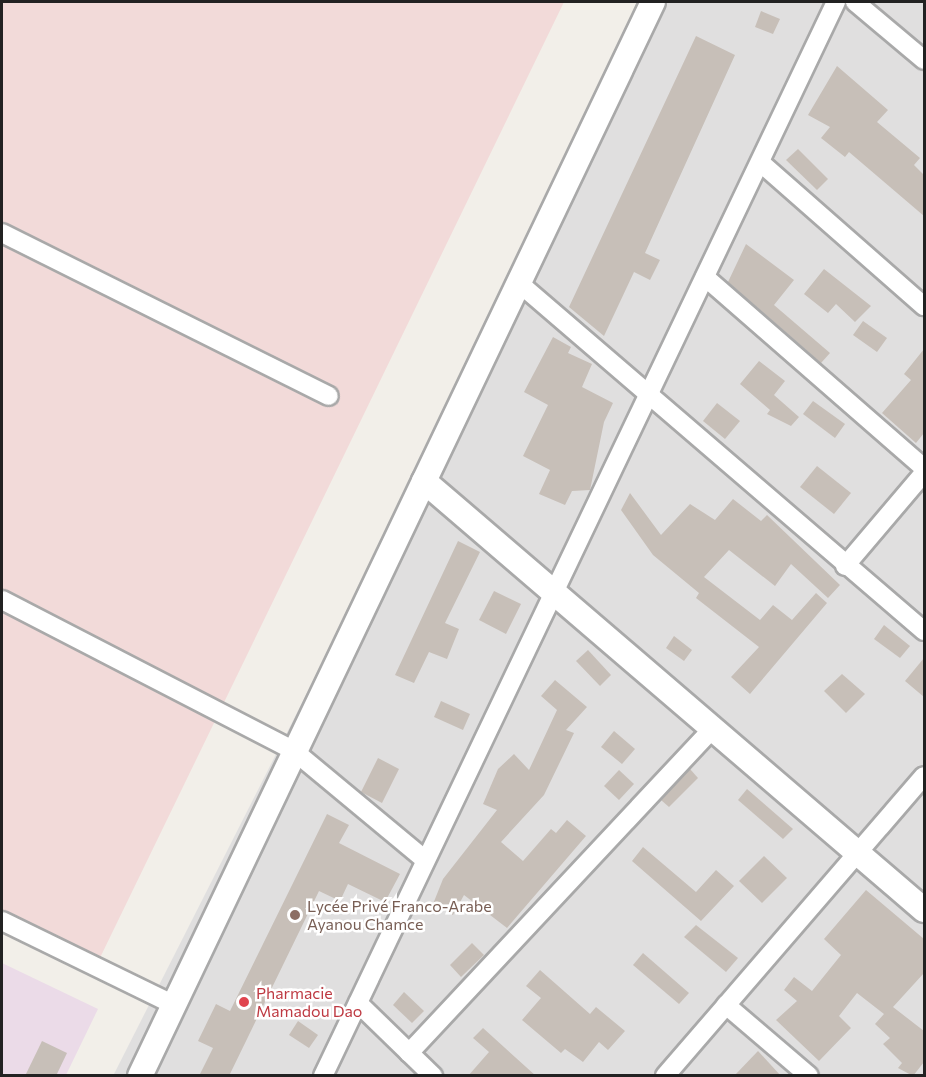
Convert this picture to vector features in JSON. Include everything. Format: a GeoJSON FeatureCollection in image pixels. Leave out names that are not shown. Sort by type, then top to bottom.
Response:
{"type":"FeatureCollection","features":[{"type":"Feature","properties":{"kind":"street"},"geometry":{"type":"LineString","coordinates":[[140,1076],[653,2]]}},
{"type":"Feature","properties":{"kind":"street"},"geometry":{"type":"LineString","coordinates":[[323,1076],[424,859],[648,392],[761,163],[836,2]]}},
{"type":"Feature","properties":{"kind":"street"},"geometry":{"type":"LineString","coordinates":[[855,2],[924,60]]}},
{"type":"Feature","properties":{"kind":"street"},"geometry":{"type":"LineString","coordinates":[[761,163],[924,306]]}},
{"type":"Feature","properties":{"kind":"street"},"geometry":{"type":"LineString","coordinates":[[2,233],[329,396]]}},
{"type":"Feature","properties":{"kind":"street"},"geometry":{"type":"LineString","coordinates":[[705,277],[924,470],[845,566]]}},
{"type":"Feature","properties":{"kind":"street"},"geometry":{"type":"LineString","coordinates":[[519,283],[648,392],[845,566],[924,631]]}},
{"type":"Feature","properties":{"kind":"street"},"geometry":{"type":"LineString","coordinates":[[423,481],[924,910]]}},
{"type":"Feature","properties":{"kind":"street"},"geometry":{"type":"LineString","coordinates":[[2,600],[294,751],[424,859]]}},
{"type":"Feature","properties":{"kind":"street"},"geometry":{"type":"LineString","coordinates":[[409,1053],[713,728]]}},
{"type":"Feature","properties":{"kind":"street"},"geometry":{"type":"LineString","coordinates":[[665,1076],[924,776]]}},
{"type":"Feature","properties":{"kind":"street"},"geometry":{"type":"LineString","coordinates":[[2,921],[174,1005]]}},
{"type":"Feature","properties":{"kind":"street"},"geometry":{"type":"LineString","coordinates":[[358,1003],[433,1076]]}},
{"type":"Feature","properties":{"kind":"street"},"geometry":{"type":"LineString","coordinates":[[726,1005],[809,1076]]}},
{"type":"Feature","properties":{"kind":"shaded area"},"geometry":{"type":"Polygon","coordinates":[[[2,2],[564,2],[96,966],[2,921],[2,2]]]}},
{"type":"Feature","properties":{"kind":"shaded area"},"geometry":{"type":"Polygon","coordinates":[[[657,2],[924,2],[924,1075],[113,1076],[657,2]]]}},
{"type":"Feature","properties":{"kind":"shaded area"},"geometry":{"type":"Polygon","coordinates":[[[2,963],[98,1009],[66,1075],[2,1075],[2,963]]]}},
{"type":"Feature","properties":{"kind":"building"},"geometry":{"type":"Polygon","coordinates":[[[761,11],[780,19],[773,34],[755,27],[761,11]]]}},
{"type":"Feature","properties":{"kind":"building"},"geometry":{"type":"Polygon","coordinates":[[[696,36],[735,55],[645,253],[660,260],[650,280],[634,272],[604,336],[569,307],[696,36]]]}},
{"type":"Feature","properties":{"kind":"building"},"geometry":{"type":"Polygon","coordinates":[[[837,66],[888,110],[877,122],[920,158],[914,165],[924,175],[924,216],[849,152],[845,157],[821,138],[830,127],[808,115],[837,66]]]}},
{"type":"Feature","properties":{"kind":"building"},"geometry":{"type":"Polygon","coordinates":[[[798,149],[828,179],[817,190],[786,160],[798,149]]]}},
{"type":"Feature","properties":{"kind":"building"},"geometry":{"type":"Polygon","coordinates":[[[746,244],[794,280],[774,305],[830,353],[821,363],[728,282],[746,244]]]}},
{"type":"Feature","properties":{"kind":"building"},"geometry":{"type":"Polygon","coordinates":[[[824,269],[871,306],[855,322],[836,304],[828,313],[804,294],[824,269]]]}},
{"type":"Feature","properties":{"kind":"building"},"geometry":{"type":"Polygon","coordinates":[[[863,321],[887,338],[877,352],[853,335],[863,321]]]}},
{"type":"Feature","properties":{"kind":"building"},"geometry":{"type":"Polygon","coordinates":[[[553,337],[571,347],[568,353],[592,364],[582,387],[613,403],[604,422],[590,490],[572,491],[565,505],[539,494],[550,470],[523,456],[548,405],[524,392],[553,337]]]}},
{"type":"Feature","properties":{"kind":"building"},"geometry":{"type":"Polygon","coordinates":[[[924,349],[924,433],[916,443],[882,413],[911,380],[904,374],[924,349]]]}},
{"type":"Feature","properties":{"kind":"building"},"geometry":{"type":"Polygon","coordinates":[[[759,361],[785,381],[774,395],[799,417],[791,426],[767,414],[770,410],[740,384],[759,361]]]}},
{"type":"Feature","properties":{"kind":"building"},"geometry":{"type":"Polygon","coordinates":[[[813,401],[845,424],[835,438],[803,414],[813,401]]]}},
{"type":"Feature","properties":{"kind":"building"},"geometry":{"type":"Polygon","coordinates":[[[717,403],[740,421],[725,439],[703,421],[717,403]]]}},
{"type":"Feature","properties":{"kind":"building"},"geometry":{"type":"Polygon","coordinates":[[[817,466],[851,493],[834,514],[800,487],[817,466]]]}},
{"type":"Feature","properties":{"kind":"building"},"geometry":{"type":"Polygon","coordinates":[[[630,493],[661,535],[690,504],[715,520],[733,499],[761,521],[767,515],[840,585],[828,598],[791,564],[775,586],[729,550],[704,577],[760,620],[773,605],[792,620],[816,593],[827,603],[750,694],[731,677],[759,647],[696,598],[699,593],[653,555],[621,510],[630,493]]]}},
{"type":"Feature","properties":{"kind":"building"},"geometry":{"type":"Polygon","coordinates":[[[458,541],[480,552],[445,623],[459,629],[447,659],[429,652],[414,683],[395,675],[458,541]]]}},
{"type":"Feature","properties":{"kind":"building"},"geometry":{"type":"Polygon","coordinates":[[[494,591],[521,604],[506,634],[479,620],[494,591]]]}},
{"type":"Feature","properties":{"kind":"building"},"geometry":{"type":"Polygon","coordinates":[[[884,625],[910,646],[900,658],[874,639],[884,625]]]}},
{"type":"Feature","properties":{"kind":"building"},"geometry":{"type":"Polygon","coordinates":[[[674,636],[692,650],[684,661],[666,648],[674,636]]]}},
{"type":"Feature","properties":{"kind":"building"},"geometry":{"type":"Polygon","coordinates":[[[588,650],[611,675],[600,686],[576,661],[588,650]]]}},
{"type":"Feature","properties":{"kind":"building"},"geometry":{"type":"Polygon","coordinates":[[[924,658],[924,697],[905,681],[924,658]]]}},
{"type":"Feature","properties":{"kind":"building"},"geometry":{"type":"Polygon","coordinates":[[[842,674],[865,694],[846,713],[824,691],[842,674]]]}},
{"type":"Feature","properties":{"kind":"building"},"geometry":{"type":"Polygon","coordinates":[[[555,680],[587,707],[566,730],[574,733],[544,795],[501,842],[523,861],[551,829],[556,833],[567,820],[586,836],[507,928],[464,895],[453,915],[433,904],[443,879],[497,810],[483,804],[498,769],[514,754],[529,770],[557,710],[541,696],[555,680]]]}},
{"type":"Feature","properties":{"kind":"building"},"geometry":{"type":"Polygon","coordinates":[[[441,701],[470,714],[463,730],[434,717],[441,701]]]}},
{"type":"Feature","properties":{"kind":"building"},"geometry":{"type":"Polygon","coordinates":[[[614,731],[635,749],[622,764],[601,747],[614,731]]]}},
{"type":"Feature","properties":{"kind":"building"},"geometry":{"type":"Polygon","coordinates":[[[378,758],[399,769],[382,803],[361,792],[378,758]]]}},
{"type":"Feature","properties":{"kind":"building"},"geometry":{"type":"Polygon","coordinates":[[[690,769],[698,778],[669,807],[661,800],[690,769]]]}},
{"type":"Feature","properties":{"kind":"building"},"geometry":{"type":"Polygon","coordinates":[[[619,770],[634,784],[619,800],[604,786],[619,770]]]}},
{"type":"Feature","properties":{"kind":"building"},"geometry":{"type":"Polygon","coordinates":[[[747,789],[793,829],[783,839],[738,800],[747,789]]]}},
{"type":"Feature","properties":{"kind":"building"},"geometry":{"type":"Polygon","coordinates":[[[327,814],[349,825],[339,843],[400,874],[385,902],[348,884],[340,901],[319,891],[229,1076],[199,1076],[213,1048],[198,1041],[216,1004],[230,1011],[327,814]]]}},
{"type":"Feature","properties":{"kind":"building"},"geometry":{"type":"Polygon","coordinates":[[[643,847],[696,892],[716,870],[734,886],[701,921],[632,861],[643,847]]]}},
{"type":"Feature","properties":{"kind":"building"},"geometry":{"type":"Polygon","coordinates":[[[764,856],[787,878],[762,903],[739,881],[764,856]]]}},
{"type":"Feature","properties":{"kind":"building"},"geometry":{"type":"Polygon","coordinates":[[[866,890],[924,939],[924,973],[893,1007],[924,1031],[924,1062],[913,1076],[898,1068],[902,1063],[883,1044],[890,1038],[875,1024],[884,1014],[857,993],[839,1016],[851,1028],[819,1061],[776,1020],[797,1001],[784,990],[794,977],[812,991],[841,955],[824,939],[866,890]]]}},
{"type":"Feature","properties":{"kind":"building"},"geometry":{"type":"Polygon","coordinates":[[[696,925],[738,958],[726,972],[684,937],[696,925]]]}},
{"type":"Feature","properties":{"kind":"building"},"geometry":{"type":"Polygon","coordinates":[[[472,943],[484,955],[461,977],[450,965],[472,943]]]}},
{"type":"Feature","properties":{"kind":"building"},"geometry":{"type":"Polygon","coordinates":[[[643,953],[689,993],[679,1004],[633,965],[643,953]]]}},
{"type":"Feature","properties":{"kind":"building"},"geometry":{"type":"Polygon","coordinates":[[[540,970],[590,1014],[596,1007],[625,1031],[608,1050],[599,1042],[583,1062],[565,1049],[561,1053],[522,1020],[541,998],[526,986],[540,970]]]}},
{"type":"Feature","properties":{"kind":"building"},"geometry":{"type":"Polygon","coordinates":[[[404,992],[424,1011],[412,1023],[393,1005],[404,992]]]}},
{"type":"Feature","properties":{"kind":"building"},"geometry":{"type":"Polygon","coordinates":[[[298,1021],[318,1035],[309,1048],[289,1035],[298,1021]]]}},
{"type":"Feature","properties":{"kind":"building"},"geometry":{"type":"Polygon","coordinates":[[[483,1028],[536,1076],[468,1076],[489,1052],[473,1038],[483,1028]]]}},
{"type":"Feature","properties":{"kind":"building"},"geometry":{"type":"Polygon","coordinates":[[[42,1041],[67,1053],[56,1076],[25,1076],[42,1041]]]}},
{"type":"Feature","properties":{"kind":"building"},"geometry":{"type":"Polygon","coordinates":[[[758,1051],[781,1076],[734,1076],[758,1051]]]}},
{"type":"Feature","properties":{"kind":"place","name":"Lycée Privé Franco-Arabe Ayanou Chamce"},"geometry":{"type":"Point","coordinates":[295,915]}},
{"type":"Feature","properties":{"kind":"place","name":"Pharmacie Mamadou Dao"},"geometry":{"type":"Point","coordinates":[244,1002]}}]}
